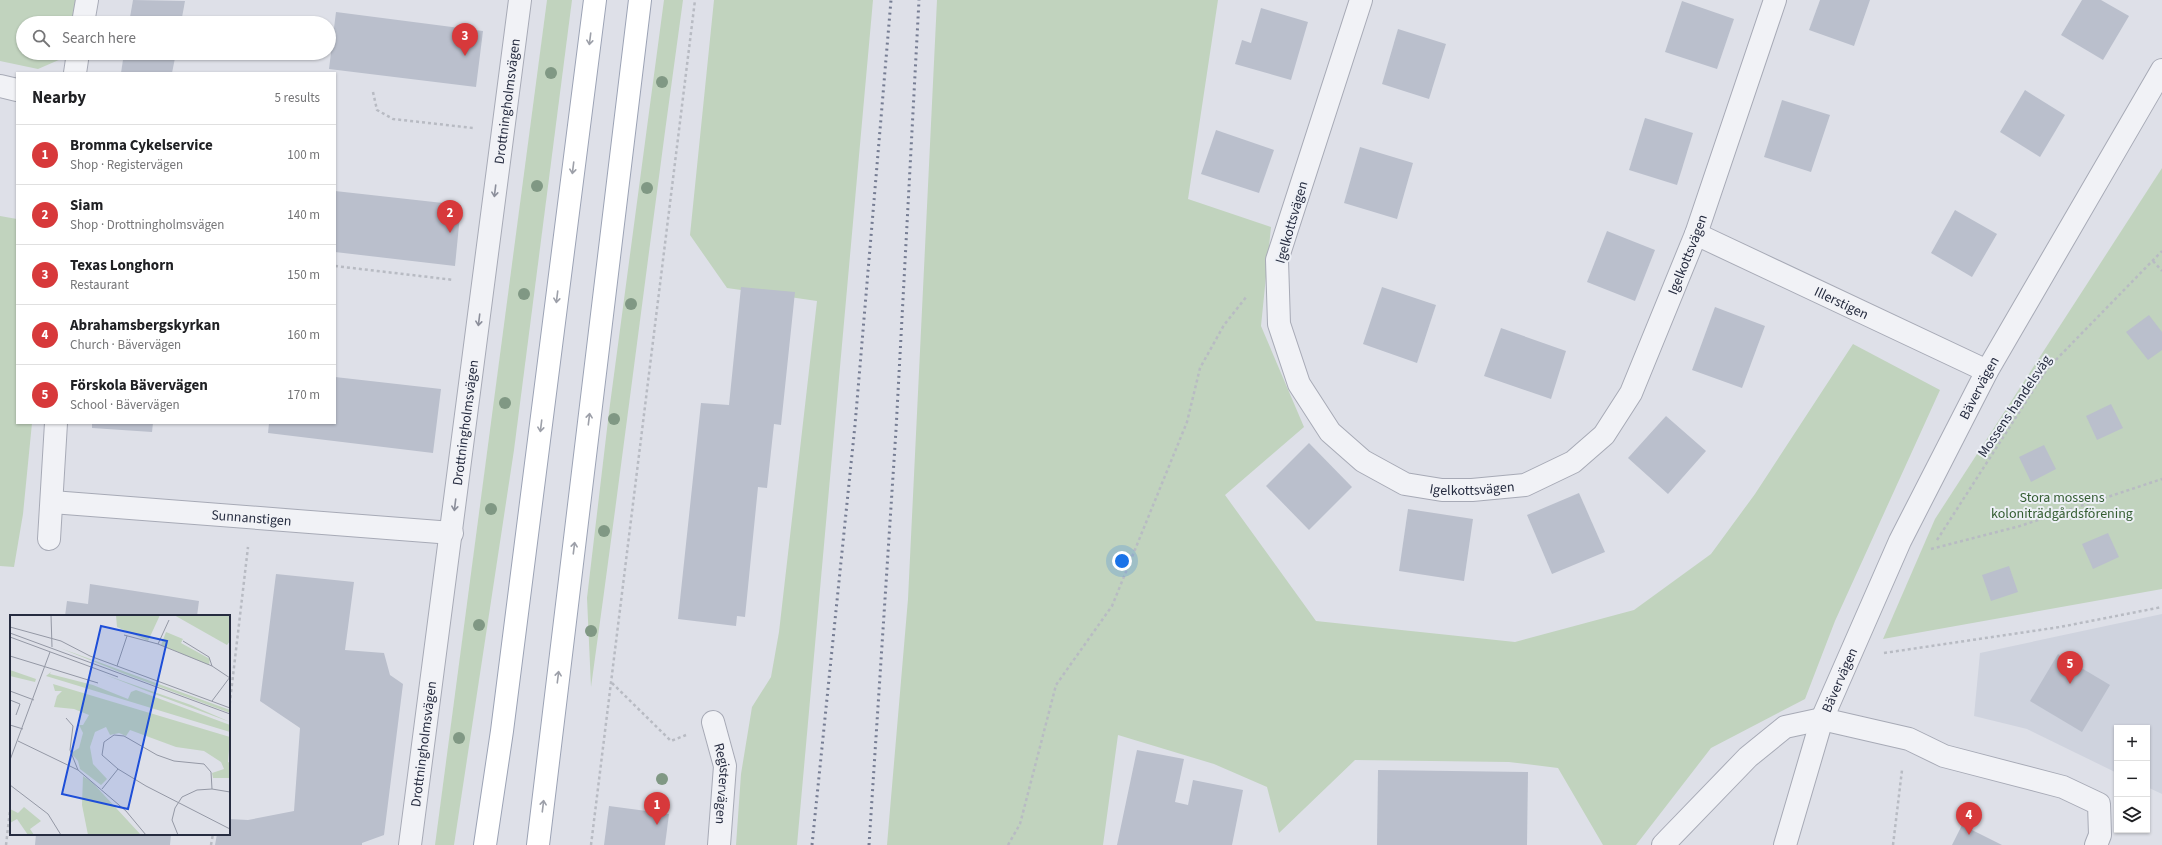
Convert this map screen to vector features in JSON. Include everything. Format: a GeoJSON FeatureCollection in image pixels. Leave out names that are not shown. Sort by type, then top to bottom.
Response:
{"type":"FeatureCollection","features":[{"type":"Feature","properties":{"kind":"main road"},"geometry":{"type":"LineString","coordinates":[[485,845],[502,730],[595,0]]}},
{"type":"Feature","properties":{"kind":"main road"},"geometry":{"type":"LineString","coordinates":[[538,845],[640,0]]}},
{"type":"Feature","properties":{"kind":"street"},"geometry":{"type":"LineString","coordinates":[[84,16],[86,0]]}},
{"type":"Feature","properties":{"kind":"street","name":"Drottningholmsvägen"},"geometry":{"type":"LineString","coordinates":[[410,845],[452,533],[520,0]]}},
{"type":"Feature","properties":{"kind":"street","name":"Igelkottsvägen"},"geometry":{"type":"LineString","coordinates":[[1362,0],[1276,260],[1279,324],[1299,384],[1330,432],[1363,461],[1405,484],[1442,490],[1472,490],[1525,486],[1573,462],[1604,435],[1631,394],[1696,234],[1775,0]]}},
{"type":"Feature","properties":{"kind":"street"},"geometry":{"type":"LineString","coordinates":[[75,72],[77,60]]}},
{"type":"Feature","properties":{"kind":"street","name":"Bävervägen"},"geometry":{"type":"LineString","coordinates":[[1785,845],[1822,719],[1900,541],[1987,371],[2162,70]]}},
{"type":"Feature","properties":{"kind":"street"},"geometry":{"type":"LineString","coordinates":[[0,86],[16,90]]}},
{"type":"Feature","properties":{"kind":"street","name":"Illerstigen"},"geometry":{"type":"LineString","coordinates":[[1696,234],[1987,371]]}},
{"type":"Feature","properties":{"kind":"street"},"geometry":{"type":"LineString","coordinates":[[49,539],[56,424]]}},
{"type":"Feature","properties":{"kind":"street","name":"Sunnanstigen"},"geometry":{"type":"LineString","coordinates":[[52,502],[452,533]]}},
{"type":"Feature","properties":{"kind":"street","name":"Bävervägen"},"geometry":{"type":"LineString","coordinates":[[1663,845],[1748,757],[1785,727],[1822,719],[1909,739],[1944,756],[2063,787],[2099,804],[2100,835],[2096,845]]}},
{"type":"Feature","properties":{"kind":"street","name":"Registervägen"},"geometry":{"type":"LineString","coordinates":[[714,722],[725,766],[719,845]]}},
{"type":"Feature","properties":{"kind":"path"},"geometry":{"type":"LineString","coordinates":[[591,845],[612,683],[694,0]]}},
{"type":"Feature","properties":{"kind":"path"},"geometry":{"type":"LineString","coordinates":[[373,92],[377,110],[393,119],[503,130]]}},
{"type":"Feature","properties":{"kind":"path","name":"Mossens handelsväg"},"geometry":{"type":"LineString","coordinates":[[1931,549],[2047,369],[2162,251]]}},
{"type":"Feature","properties":{"kind":"path"},"geometry":{"type":"LineString","coordinates":[[1008,845],[1020,824],[1056,685],[1112,606],[1187,422],[1200,368],[1224,325],[1276,260]]}},
{"type":"Feature","properties":{"kind":"path"},"geometry":{"type":"LineString","coordinates":[[2153,261],[2162,272]]}},
{"type":"Feature","properties":{"kind":"path"},"geometry":{"type":"LineString","coordinates":[[336,266],[484,283]]}},
{"type":"Feature","properties":{"kind":"path"},"geometry":{"type":"LineString","coordinates":[[1900,541],[1931,549],[2020,526],[2162,479]]}},
{"type":"Feature","properties":{"kind":"path"},"geometry":{"type":"LineString","coordinates":[[230,701],[251,517]]}},
{"type":"Feature","properties":{"kind":"path"},"geometry":{"type":"LineString","coordinates":[[1853,651],[1882,654],[1948,645],[2162,607]]}},
{"type":"Feature","properties":{"kind":"path"},"geometry":{"type":"LineString","coordinates":[[612,683],[671,741],[714,722]]}},
{"type":"Feature","properties":{"kind":"path"},"geometry":{"type":"LineString","coordinates":[[1894,845],[1899,788],[1909,739]]}},
{"type":"Feature","properties":{"kind":"path"},"geometry":{"type":"LineString","coordinates":[[6,845],[10,811]]}},
{"type":"Feature","properties":{"kind":"path"},"geometry":{"type":"LineString","coordinates":[[211,845],[213,835]]}},
{"type":"Feature","properties":{"kind":"shaded area"},"geometry":{"type":"Polygon","coordinates":[[[2162,614],[2162,794],[2150,788],[2150,725],[2114,725],[2114,772],[2027,729],[1974,716],[1980,653],[2162,614]]]}},
{"type":"Feature","properties":{"kind":"green space"},"geometry":{"type":"Polygon","coordinates":[[[0,0],[77,0],[74,16],[16,16],[16,60],[59,60],[38,69],[0,61],[0,0]]]}},
{"type":"Feature","properties":{"kind":"green space"},"geometry":{"type":"Polygon","coordinates":[[[547,0],[572,0],[514,450],[454,845],[435,845],[547,0]]]}},
{"type":"Feature","properties":{"kind":"green space"},"geometry":{"type":"Polygon","coordinates":[[[664,0],[683,0],[591,687],[587,598],[609,412],[664,0]]]}},
{"type":"Feature","properties":{"kind":"green space"},"geometry":{"type":"Polygon","coordinates":[[[714,0],[873,0],[797,845],[736,845],[741,774],[752,707],[771,677],[779,632],[817,301],[727,288],[690,235],[714,0]]]}},
{"type":"Feature","properties":{"kind":"green space"},"geometry":{"type":"Polygon","coordinates":[[[937,0],[1218,0],[1188,199],[1271,227],[1261,326],[1304,427],[1225,495],[1316,621],[1515,642],[1634,610],[1711,554],[1755,494],[1853,344],[1940,390],[1835,621],[1805,699],[1711,748],[1636,845],[1603,845],[1558,768],[1509,762],[1355,760],[1279,833],[1267,787],[1214,764],[1118,735],[1103,845],[887,845],[908,599],[937,0]]]}},
{"type":"Feature","properties":{"kind":"green space","name":"Stora mossens koloniträdgårdsförening"},"geometry":{"type":"Polygon","coordinates":[[[2162,168],[2162,589],[1883,639],[1935,519],[2162,168]]]}},
{"type":"Feature","properties":{"kind":"green space"},"geometry":{"type":"Polygon","coordinates":[[[0,216],[16,219],[16,424],[32,424],[23,514],[14,567],[0,566],[0,216]]]}},
{"type":"Feature","properties":{"kind":"building"},"geometry":{"type":"Polygon","coordinates":[[[133,0],[185,1],[182,16],[130,16],[133,0]]]}},
{"type":"Feature","properties":{"kind":"building"},"geometry":{"type":"Polygon","coordinates":[[[1820,0],[1870,0],[1854,46],[1809,30],[1820,0]]]}},
{"type":"Feature","properties":{"kind":"building"},"geometry":{"type":"Polygon","coordinates":[[[2082,0],[2101,0],[2129,16],[2103,60],[2061,35],[2082,0]]]}},
{"type":"Feature","properties":{"kind":"building"},"geometry":{"type":"Polygon","coordinates":[[[1682,1],[1734,19],[1717,69],[1665,52],[1682,1]]]}},
{"type":"Feature","properties":{"kind":"building"},"geometry":{"type":"Polygon","coordinates":[[[1261,8],[1308,22],[1291,80],[1235,64],[1242,40],[1251,43],[1261,8]]]}},
{"type":"Feature","properties":{"kind":"building"},"geometry":{"type":"Polygon","coordinates":[[[336,12],[483,31],[476,87],[329,69],[330,60],[336,60],[336,12]]]}},
{"type":"Feature","properties":{"kind":"building"},"geometry":{"type":"Polygon","coordinates":[[[1398,29],[1446,44],[1429,99],[1382,84],[1398,29]]]}},
{"type":"Feature","properties":{"kind":"building"},"geometry":{"type":"Polygon","coordinates":[[[123,60],[175,60],[172,72],[121,72],[123,60]]]}},
{"type":"Feature","properties":{"kind":"building"},"geometry":{"type":"Polygon","coordinates":[[[2025,90],[2065,115],[2040,157],[2000,132],[2025,90]]]}},
{"type":"Feature","properties":{"kind":"building"},"geometry":{"type":"Polygon","coordinates":[[[1782,100],[1830,115],[1811,172],[1764,157],[1782,100]]]}},
{"type":"Feature","properties":{"kind":"building"},"geometry":{"type":"Polygon","coordinates":[[[1645,118],[1693,133],[1677,185],[1629,170],[1645,118]]]}},
{"type":"Feature","properties":{"kind":"building"},"geometry":{"type":"Polygon","coordinates":[[[1216,130],[1274,150],[1259,193],[1201,174],[1216,130]]]}},
{"type":"Feature","properties":{"kind":"building"},"geometry":{"type":"Polygon","coordinates":[[[1360,147],[1413,163],[1397,219],[1344,203],[1360,147]]]}},
{"type":"Feature","properties":{"kind":"building"},"geometry":{"type":"Polygon","coordinates":[[[336,191],[461,205],[455,266],[336,252],[336,191]]]}},
{"type":"Feature","properties":{"kind":"building"},"geometry":{"type":"Polygon","coordinates":[[[1955,210],[1997,234],[1972,277],[1931,253],[1955,210]]]}},
{"type":"Feature","properties":{"kind":"building"},"geometry":{"type":"Polygon","coordinates":[[[1607,231],[1655,250],[1635,301],[1587,282],[1607,231]]]}},
{"type":"Feature","properties":{"kind":"building"},"geometry":{"type":"Polygon","coordinates":[[[741,287],[795,292],[781,425],[774,424],[767,488],[758,487],[745,617],[737,616],[736,626],[678,619],[701,403],[729,405],[741,287]]]}},
{"type":"Feature","properties":{"kind":"building"},"geometry":{"type":"Polygon","coordinates":[[[1382,287],[1436,305],[1417,363],[1363,344],[1382,287]]]}},
{"type":"Feature","properties":{"kind":"building"},"geometry":{"type":"Polygon","coordinates":[[[1715,307],[1765,326],[1742,388],[1692,370],[1715,307]]]}},
{"type":"Feature","properties":{"kind":"building"},"geometry":{"type":"Polygon","coordinates":[[[2149,315],[2162,332],[2162,350],[2148,360],[2126,332],[2149,315]]]}},
{"type":"Feature","properties":{"kind":"building"},"geometry":{"type":"Polygon","coordinates":[[[1501,328],[1566,351],[1551,399],[1484,376],[1501,328]]]}},
{"type":"Feature","properties":{"kind":"building"},"geometry":{"type":"Polygon","coordinates":[[[336,377],[441,389],[433,453],[268,433],[269,424],[336,424],[336,377]]]}},
{"type":"Feature","properties":{"kind":"building"},"geometry":{"type":"Polygon","coordinates":[[[2111,404],[2123,428],[2097,440],[2086,416],[2111,404]]]}},
{"type":"Feature","properties":{"kind":"building"},"geometry":{"type":"Polygon","coordinates":[[[1666,416],[1706,451],[1668,494],[1628,458],[1666,416]]]}},
{"type":"Feature","properties":{"kind":"building"},"geometry":{"type":"Polygon","coordinates":[[[92,424],[153,424],[152,432],[92,428],[92,424]]]}},
{"type":"Feature","properties":{"kind":"building"},"geometry":{"type":"Polygon","coordinates":[[[1309,443],[1352,487],[1309,530],[1266,486],[1309,443]]]}},
{"type":"Feature","properties":{"kind":"building"},"geometry":{"type":"Polygon","coordinates":[[[2044,445],[2056,469],[2031,482],[2019,457],[2044,445]]]}},
{"type":"Feature","properties":{"kind":"building"},"geometry":{"type":"Polygon","coordinates":[[[1579,493],[1605,552],[1552,574],[1527,515],[1579,493]]]}},
{"type":"Feature","properties":{"kind":"building"},"geometry":{"type":"Polygon","coordinates":[[[1408,509],[1473,519],[1464,581],[1399,571],[1408,509]]]}},
{"type":"Feature","properties":{"kind":"building"},"geometry":{"type":"Polygon","coordinates":[[[2108,533],[2119,557],[2093,569],[2082,544],[2108,533]]]}},
{"type":"Feature","properties":{"kind":"building"},"geometry":{"type":"Polygon","coordinates":[[[2009,566],[2018,592],[1991,601],[1982,575],[2009,566]]]}},
{"type":"Feature","properties":{"kind":"building"},"geometry":{"type":"Polygon","coordinates":[[[276,574],[354,582],[345,650],[384,653],[390,675],[403,684],[384,835],[362,843],[362,845],[215,845],[217,835],[230,835],[230,819],[248,820],[294,811],[300,728],[260,701],[276,574]]]}},
{"type":"Feature","properties":{"kind":"building"},"geometry":{"type":"Polygon","coordinates":[[[90,584],[199,601],[197,615],[65,615],[67,601],[88,604],[90,584]]]}},
{"type":"Feature","properties":{"kind":"building"},"geometry":{"type":"Polygon","coordinates":[[[2058,654],[2110,685],[2082,732],[2030,701],[2058,654]]]}},
{"type":"Feature","properties":{"kind":"building"},"geometry":{"type":"Polygon","coordinates":[[[1137,750],[1184,759],[1175,802],[1188,805],[1193,780],[1243,790],[1232,845],[1117,845],[1137,750]]]}},
{"type":"Feature","properties":{"kind":"building"},"geometry":{"type":"Polygon","coordinates":[[[1378,770],[1528,772],[1527,845],[1377,845],[1378,770]]]}},
{"type":"Feature","properties":{"kind":"building"},"geometry":{"type":"Polygon","coordinates":[[[609,806],[669,814],[665,845],[604,845],[609,806]]]}},
{"type":"Feature","properties":{"kind":"building"},"geometry":{"type":"Polygon","coordinates":[[[1962,825],[2002,845],[1952,845],[1962,825]]]}},
{"type":"Feature","properties":{"kind":"building"},"geometry":{"type":"Polygon","coordinates":[[[36,835],[171,835],[170,845],[35,845],[36,835]]]}},
{"type":"Feature","properties":{"kind":"railway"},"geometry":{"type":"LineString","coordinates":[[812,845],[855,425],[891,0]]}},
{"type":"Feature","properties":{"kind":"railway"},"geometry":{"type":"LineString","coordinates":[[869,845],[896,430],[919,0]]}},
{"type":"Feature","properties":{"kind":"place","name":"Texas Longhorn"},"geometry":{"type":"Point","coordinates":[465,56]}},
{"type":"Feature","properties":{"kind":"place","name":"Siam"},"geometry":{"type":"Point","coordinates":[450,233]}},
{"type":"Feature","properties":{"kind":"place","name":"Förskola Bävervägen"},"geometry":{"type":"Point","coordinates":[2070,684]}},
{"type":"Feature","properties":{"kind":"place","name":"Bromma Cykelservice"},"geometry":{"type":"Point","coordinates":[657,825]}},
{"type":"Feature","properties":{"kind":"place","name":"Abrahamsbergskyrkan"},"geometry":{"type":"Point","coordinates":[1969,835]}}]}
